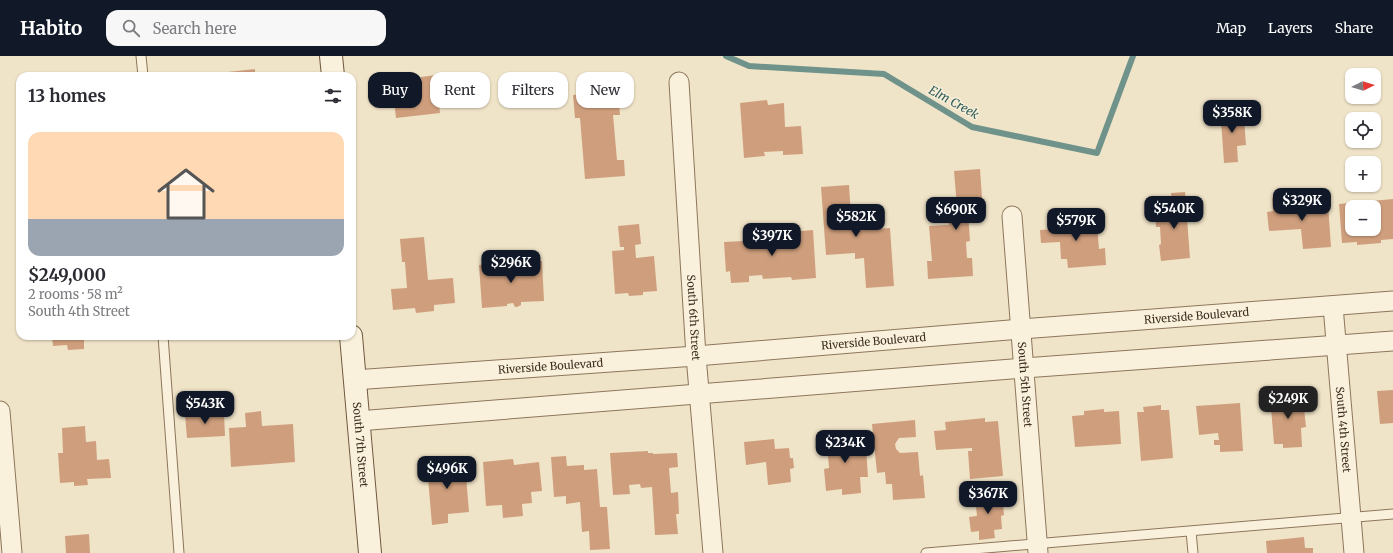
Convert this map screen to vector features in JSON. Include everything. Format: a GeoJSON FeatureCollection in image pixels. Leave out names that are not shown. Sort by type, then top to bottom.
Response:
{"type":"FeatureCollection","features":[{"type":"Feature","properties":{"kind":"main road"},"geometry":{"type":"LineString","coordinates":[[331,56],[332,72]]}},
{"type":"Feature","properties":{"kind":"main road","name":"South 7th Street"},"geometry":{"type":"LineString","coordinates":[[351,340],[370,553]]}},
{"type":"Feature","properties":{"kind":"street","name":"South 6th Street"},"geometry":{"type":"LineString","coordinates":[[679,82],[696,356],[713,553]]}},
{"type":"Feature","properties":{"kind":"street","name":"South 5th Street"},"geometry":{"type":"LineString","coordinates":[[1012,216],[1038,549]]}},
{"type":"Feature","properties":{"kind":"street","name":"Riverside Boulevard"},"geometry":{"type":"LineString","coordinates":[[354,380],[696,356],[1021,329],[1393,301]]}},
{"type":"Feature","properties":{"kind":"street","name":"South 4th Street"},"geometry":{"type":"LineString","coordinates":[[1333,306],[1354,553]]}},
{"type":"Feature","properties":{"kind":"street"},"geometry":{"type":"LineString","coordinates":[[358,421],[1024,368],[1393,341]]}},
{"type":"Feature","properties":{"kind":"street"},"geometry":{"type":"LineString","coordinates":[[0,411],[3,490],[12,553]]}},
{"type":"Feature","properties":{"kind":"lane"},"geometry":{"type":"LineString","coordinates":[[141,56],[143,72]]}},
{"type":"Feature","properties":{"kind":"lane"},"geometry":{"type":"LineString","coordinates":[[163,340],[179,553]]}},
{"type":"Feature","properties":{"kind":"lane"},"geometry":{"type":"LineString","coordinates":[[926,553],[1038,549],[1191,531],[1393,514]]}},
{"type":"Feature","properties":{"kind":"lane"},"geometry":{"type":"LineString","coordinates":[[1191,531],[1193,553]]}},
{"type":"Feature","properties":{"kind":"building"},"geometry":{"type":"Polygon","coordinates":[[[255,69],[255,72],[228,72],[255,69]]]}},
{"type":"Feature","properties":{"kind":"building"},"geometry":{"type":"Polygon","coordinates":[[[430,76],[430,108],[439,108],[440,113],[396,118],[395,108],[422,108],[422,77],[430,76]]]}},
{"type":"Feature","properties":{"kind":"building"},"geometry":{"type":"Polygon","coordinates":[[[573,95],[576,95],[576,108],[619,108],[620,115],[613,115],[617,160],[624,160],[625,176],[585,179],[580,118],[575,118],[573,95]]]}},
{"type":"Feature","properties":{"kind":"building"},"geometry":{"type":"Polygon","coordinates":[[[767,100],[768,105],[784,103],[785,127],[801,126],[803,154],[783,155],[783,151],[764,152],[765,156],[744,158],[740,103],[767,100]]]}},
{"type":"Feature","properties":{"kind":"building"},"geometry":{"type":"Polygon","coordinates":[[[1231,105],[1232,118],[1244,118],[1246,145],[1237,146],[1238,162],[1224,163],[1220,106],[1231,105]]]}},
{"type":"Feature","properties":{"kind":"building"},"geometry":{"type":"Polygon","coordinates":[[[980,169],[983,212],[968,213],[970,241],[966,242],[967,258],[972,258],[973,276],[928,279],[927,261],[932,261],[929,226],[949,225],[948,219],[958,219],[954,171],[980,169]]]}},
{"type":"Feature","properties":{"kind":"building"},"geometry":{"type":"Polygon","coordinates":[[[849,185],[852,231],[890,228],[894,286],[866,288],[864,258],[855,259],[855,253],[826,255],[821,187],[849,185]]]}},
{"type":"Feature","properties":{"kind":"building"},"geometry":{"type":"Polygon","coordinates":[[[1185,192],[1190,258],[1161,261],[1159,245],[1161,244],[1160,227],[1156,227],[1155,214],[1173,213],[1171,193],[1185,192]]]}},
{"type":"Feature","properties":{"kind":"building"},"geometry":{"type":"Polygon","coordinates":[[[1289,197],[1289,206],[1328,204],[1331,247],[1303,249],[1301,229],[1269,231],[1267,212],[1273,211],[1272,198],[1289,197]]]}},
{"type":"Feature","properties":{"kind":"building"},"geometry":{"type":"Polygon","coordinates":[[[1393,199],[1393,239],[1381,240],[1381,243],[1357,245],[1357,242],[1342,243],[1339,204],[1345,203],[1345,236],[1381,236],[1381,200],[1393,199]]]}},
{"type":"Feature","properties":{"kind":"building"},"geometry":{"type":"Polygon","coordinates":[[[1076,211],[1077,221],[1082,220],[1082,225],[1097,224],[1099,249],[1105,248],[1106,265],[1068,268],[1067,259],[1061,259],[1060,242],[1041,243],[1040,230],[1059,229],[1059,223],[1061,223],[1061,212],[1076,211]]]}},
{"type":"Feature","properties":{"kind":"building"},"geometry":{"type":"Polygon","coordinates":[[[639,224],[641,244],[635,245],[636,258],[654,256],[657,291],[643,292],[643,295],[629,296],[628,293],[615,294],[612,251],[624,250],[624,247],[620,247],[618,226],[639,224]]]}},
{"type":"Feature","properties":{"kind":"building"},"geometry":{"type":"Polygon","coordinates":[[[813,230],[816,278],[792,280],[791,277],[763,279],[762,275],[749,276],[749,282],[731,283],[730,271],[726,272],[724,242],[744,241],[744,236],[813,230]]]}},
{"type":"Feature","properties":{"kind":"building"},"geometry":{"type":"Polygon","coordinates":[[[424,237],[428,280],[453,278],[455,303],[434,305],[434,311],[416,313],[415,308],[393,310],[391,289],[407,288],[405,262],[402,262],[400,239],[424,237]]]}},
{"type":"Feature","properties":{"kind":"building"},"geometry":{"type":"Polygon","coordinates":[[[542,261],[544,301],[521,302],[521,305],[517,307],[515,307],[513,303],[507,304],[507,306],[482,308],[479,265],[542,261]]]}},
{"type":"Feature","properties":{"kind":"building"},"geometry":{"type":"Polygon","coordinates":[[[52,340],[84,340],[84,349],[68,350],[67,345],[53,346],[52,340]]]}},
{"type":"Feature","properties":{"kind":"building"},"geometry":{"type":"Polygon","coordinates":[[[1393,390],[1393,423],[1380,424],[1377,391],[1393,390]]]}},
{"type":"Feature","properties":{"kind":"building"},"geometry":{"type":"Polygon","coordinates":[[[1290,394],[1291,399],[1303,398],[1306,427],[1301,428],[1302,447],[1283,448],[1283,444],[1274,444],[1270,396],[1290,394]]]}},
{"type":"Feature","properties":{"kind":"building"},"geometry":{"type":"Polygon","coordinates":[[[1240,403],[1243,451],[1220,452],[1220,445],[1214,445],[1214,440],[1219,440],[1218,433],[1199,435],[1196,406],[1240,403]]]}},
{"type":"Feature","properties":{"kind":"building"},"geometry":{"type":"Polygon","coordinates":[[[1161,405],[1161,410],[1169,410],[1173,458],[1141,461],[1137,412],[1144,412],[1143,407],[1161,405]]]}},
{"type":"Feature","properties":{"kind":"building"},"geometry":{"type":"Polygon","coordinates":[[[1104,409],[1104,412],[1119,411],[1121,444],[1075,447],[1072,416],[1084,415],[1084,411],[1104,409]]]}},
{"type":"Feature","properties":{"kind":"building"},"geometry":{"type":"Polygon","coordinates":[[[261,411],[262,426],[293,424],[295,462],[231,467],[229,428],[246,427],[245,413],[261,411]]]}},
{"type":"Feature","properties":{"kind":"building"},"geometry":{"type":"Polygon","coordinates":[[[224,413],[225,436],[187,438],[185,415],[224,413]]]}},
{"type":"Feature","properties":{"kind":"building"},"geometry":{"type":"Polygon","coordinates":[[[985,418],[985,422],[998,421],[1003,476],[970,479],[968,451],[972,451],[972,448],[936,450],[934,431],[946,430],[945,422],[985,418]]]}},
{"type":"Feature","properties":{"kind":"building"},"geometry":{"type":"Polygon","coordinates":[[[915,420],[916,437],[899,438],[895,444],[896,449],[900,453],[918,452],[920,476],[923,475],[925,498],[893,500],[892,484],[886,484],[885,472],[877,473],[872,424],[915,420]]]}},
{"type":"Feature","properties":{"kind":"building"},"geometry":{"type":"Polygon","coordinates":[[[85,426],[86,442],[96,441],[97,460],[109,459],[111,478],[87,479],[88,485],[74,486],[74,482],[60,483],[58,453],[63,453],[62,428],[85,426]]]}},
{"type":"Feature","properties":{"kind":"building"},"geometry":{"type":"Polygon","coordinates":[[[856,433],[857,448],[866,448],[868,477],[860,477],[861,493],[842,495],[842,489],[826,491],[824,469],[829,468],[828,456],[826,456],[825,435],[856,433]]]}},
{"type":"Feature","properties":{"kind":"building"},"geometry":{"type":"Polygon","coordinates":[[[774,439],[775,449],[789,448],[790,458],[793,458],[794,468],[790,469],[791,482],[768,485],[766,462],[746,465],[744,442],[774,439]]]}},
{"type":"Feature","properties":{"kind":"building"},"geometry":{"type":"Polygon","coordinates":[[[648,451],[648,453],[653,454],[677,453],[678,467],[669,468],[671,493],[678,492],[679,514],[676,514],[678,534],[655,535],[652,487],[641,488],[640,484],[629,485],[630,494],[613,495],[610,453],[648,451]]]}},
{"type":"Feature","properties":{"kind":"building"},"geometry":{"type":"Polygon","coordinates":[[[566,456],[567,466],[584,465],[584,470],[597,469],[600,507],[607,507],[610,549],[590,550],[589,531],[582,532],[580,502],[566,504],[566,496],[554,497],[551,457],[566,456]]]}},
{"type":"Feature","properties":{"kind":"building"},"geometry":{"type":"Polygon","coordinates":[[[449,457],[449,466],[465,464],[469,512],[448,514],[448,523],[432,525],[427,466],[437,465],[436,458],[449,457]]]}},
{"type":"Feature","properties":{"kind":"building"},"geometry":{"type":"Polygon","coordinates":[[[513,459],[514,465],[539,462],[542,491],[531,492],[532,503],[522,504],[523,516],[503,518],[502,505],[486,506],[483,462],[513,459]]]}},
{"type":"Feature","properties":{"kind":"building"},"geometry":{"type":"Polygon","coordinates":[[[991,491],[992,495],[1002,494],[1004,515],[1001,516],[1002,529],[994,530],[995,538],[979,540],[979,531],[971,532],[969,517],[977,516],[975,497],[978,497],[978,492],[991,491]]]}},
{"type":"Feature","properties":{"kind":"building"},"geometry":{"type":"Polygon","coordinates":[[[89,534],[90,553],[66,553],[65,536],[89,534]]]}},
{"type":"Feature","properties":{"kind":"building"},"geometry":{"type":"Polygon","coordinates":[[[1304,537],[1305,548],[1313,548],[1313,553],[1267,553],[1266,541],[1304,537]]]}},
{"type":"Feature","properties":{"kind":"waterway","name":"Elm Creek"},"geometry":{"type":"LineString","coordinates":[[726,56],[749,66],[884,74],[972,127],[1097,153],[1133,56]]}}]}
